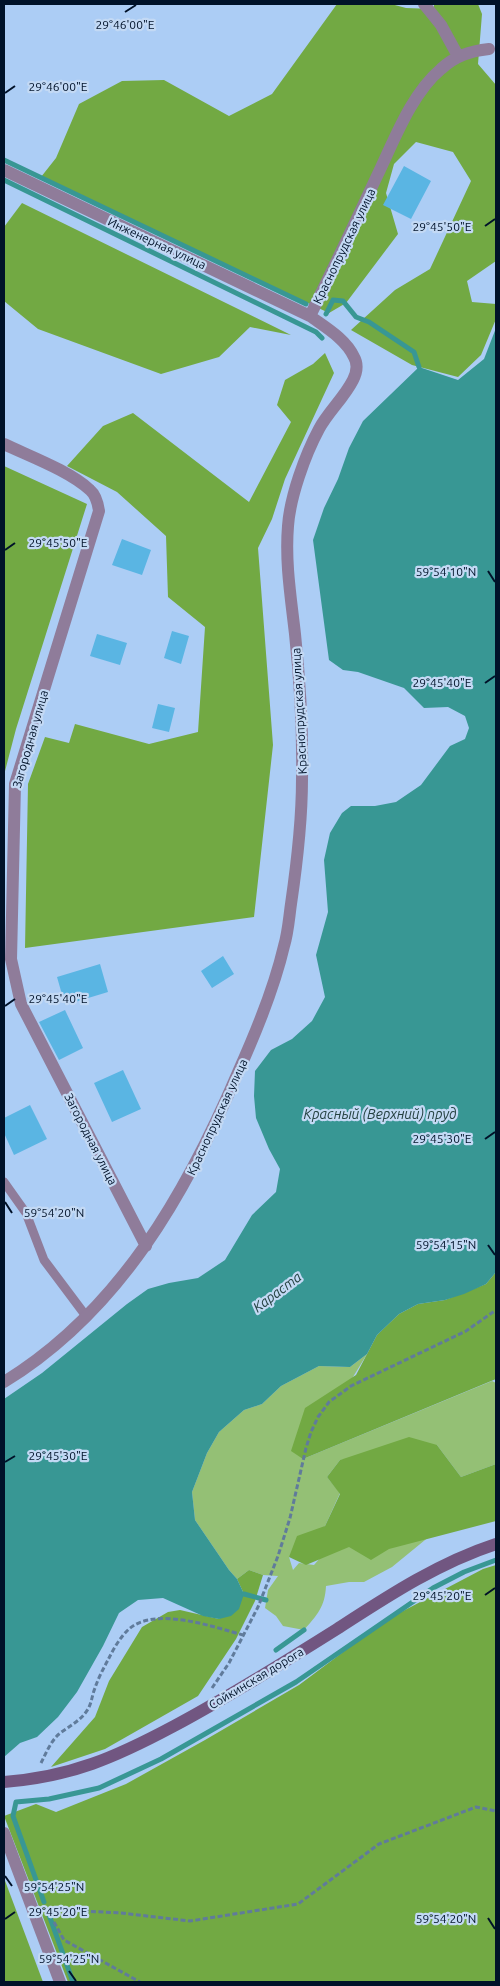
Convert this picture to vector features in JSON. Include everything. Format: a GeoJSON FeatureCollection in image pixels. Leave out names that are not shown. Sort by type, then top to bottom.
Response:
{"type":"FeatureCollection","features":[{"type":"Feature","properties":{"kind":"main road","name":"Сойкинская дорога"},"geometry":{"type":"LineString","coordinates":[[4,1782],[33,1780],[84,1768],[138,1746],[241,1689],[434,1569],[474,1551],[496,1544]]}},
{"type":"Feature","properties":{"kind":"street"},"geometry":{"type":"LineString","coordinates":[[424,4],[441,25],[458,56]]}},
{"type":"Feature","properties":{"kind":"street","name":"Краснопрудская улица"},"geometry":{"type":"LineString","coordinates":[[4,1382],[59,1343],[86,1316],[146,1246],[196,1164],[223,1108],[266,1006],[285,945],[297,865],[302,782],[302,737],[287,559],[288,524],[302,470],[320,428],[353,380],[357,370],[355,358],[347,345],[310,316],[405,119],[426,86],[440,69],[458,56],[472,50],[489,49]]}},
{"type":"Feature","properties":{"kind":"street","name":"Инженерная улица"},"geometry":{"type":"LineString","coordinates":[[4,170],[310,316]]}},
{"type":"Feature","properties":{"kind":"street","name":"Загородная улица"},"geometry":{"type":"LineString","coordinates":[[4,444],[79,481],[92,490],[99,511],[15,784],[8,960],[21,1004],[146,1246]]}},
{"type":"Feature","properties":{"kind":"street"},"geometry":{"type":"LineString","coordinates":[[4,1833],[60,1982]]}},
{"type":"Feature","properties":{"kind":"lane"},"geometry":{"type":"LineString","coordinates":[[4,1182],[26,1213],[44,1260],[86,1316]]}},
{"type":"Feature","properties":{"kind":"path"},"geometry":{"type":"LineString","coordinates":[[210,1691],[229,1663],[264,1593],[290,1518],[306,1448],[318,1417],[329,1402],[351,1386],[466,1330],[496,1310]]}},
{"type":"Feature","properties":{"kind":"path"},"geometry":{"type":"LineString","coordinates":[[33,1780],[50,1746],[58,1735],[80,1719],[88,1710],[94,1690],[108,1660],[118,1642],[129,1628],[145,1621],[180,1619],[243,1635]]}},
{"type":"Feature","properties":{"kind":"path"},"geometry":{"type":"LineString","coordinates":[[33,1910],[121,1913],[190,1921],[298,1904],[379,1844],[476,1807],[496,1811]]}},
{"type":"Feature","properties":{"kind":"path"},"geometry":{"type":"LineString","coordinates":[[46,1909],[64,1940],[140,1982]]}},
{"type":"Feature","properties":{"kind":"shaded area"},"geometry":{"type":"Polygon","coordinates":[[[367,1354],[303,1459],[492,1381],[496,1383],[496,1464],[461,1477],[437,1445],[340,1460],[327,1477],[340,1493],[325,1526],[289,1557],[293,1570],[299,1563],[314,1565],[339,1536],[436,1531],[392,1567],[364,1582],[349,1582],[326,1586],[322,1605],[304,1630],[283,1626],[276,1616],[265,1608],[268,1590],[278,1576],[263,1575],[249,1570],[237,1579],[195,1520],[192,1492],[207,1453],[219,1432],[244,1410],[262,1404],[281,1386],[319,1366],[350,1367],[367,1354]]]}},
{"type":"Feature","properties":{"kind":"green space"},"geometry":{"type":"Polygon","coordinates":[[[337,4],[391,4],[406,8],[434,9],[434,4],[478,4],[482,14],[478,64],[496,85],[496,261],[467,281],[472,302],[496,304],[496,319],[481,355],[458,377],[412,365],[351,330],[395,290],[430,269],[471,181],[453,152],[416,142],[394,164],[386,193],[398,234],[346,303],[329,313],[41,177],[56,158],[79,104],[122,81],[164,80],[229,116],[272,94],[337,4]]]}},
{"type":"Feature","properties":{"kind":"green space"},"geometry":{"type":"Polygon","coordinates":[[[22,203],[291,335],[250,327],[219,357],[161,374],[38,329],[4,301],[4,227],[22,203]]]}},
{"type":"Feature","properties":{"kind":"green space"},"geometry":{"type":"Polygon","coordinates":[[[325,353],[334,373],[285,479],[272,519],[258,548],[273,745],[254,917],[25,948],[28,784],[45,737],[69,743],[75,724],[149,744],[198,732],[205,627],[168,597],[166,536],[117,492],[67,466],[103,426],[133,413],[249,502],[291,422],[277,405],[285,380],[313,364],[325,353]]]}},
{"type":"Feature","properties":{"kind":"green space"},"geometry":{"type":"Polygon","coordinates":[[[4,466],[87,504],[16,729],[4,775],[4,466]]]}},
{"type":"Feature","properties":{"kind":"green space"},"geometry":{"type":"Polygon","coordinates":[[[496,1272],[496,1379],[303,1459],[291,1451],[305,1408],[356,1375],[377,1335],[399,1314],[418,1304],[445,1300],[486,1284],[496,1272]]]}},
{"type":"Feature","properties":{"kind":"green space"},"geometry":{"type":"Polygon","coordinates":[[[409,1437],[437,1445],[461,1477],[496,1464],[496,1521],[389,1549],[371,1560],[349,1547],[306,1565],[289,1557],[297,1536],[325,1526],[340,1494],[327,1477],[340,1460],[409,1437]]]}},
{"type":"Feature","properties":{"kind":"green space"},"geometry":{"type":"Polygon","coordinates":[[[496,1565],[496,1982],[68,1982],[4,1816],[36,1804],[56,1812],[126,1784],[299,1685],[386,1620],[483,1569],[496,1565]]]}},
{"type":"Feature","properties":{"kind":"green space"},"geometry":{"type":"Polygon","coordinates":[[[249,1570],[263,1575],[255,1601],[236,1639],[198,1696],[105,1749],[51,1767],[95,1717],[109,1681],[142,1627],[168,1612],[180,1610],[219,1619],[244,1594],[237,1579],[249,1570]]]}},
{"type":"Feature","properties":{"kind":"green space"},"geometry":{"type":"Polygon","coordinates":[[[4,1878],[43,1982],[4,1982],[4,1878]]]}},
{"type":"Feature","properties":{"kind":"water","name":"Красный (Верхний) пруд"},"geometry":{"type":"Polygon","coordinates":[[[496,328],[496,1272],[486,1284],[464,1294],[445,1300],[418,1304],[399,1314],[377,1335],[367,1354],[350,1367],[319,1366],[281,1386],[262,1404],[244,1410],[219,1432],[207,1453],[192,1492],[195,1520],[237,1579],[244,1594],[239,1609],[231,1616],[219,1619],[203,1616],[163,1598],[138,1600],[119,1613],[77,1692],[58,1717],[37,1737],[20,1743],[4,1757],[4,1399],[42,1373],[148,1289],[198,1278],[225,1260],[252,1215],[276,1192],[280,1169],[256,1118],[254,1096],[255,1071],[271,1050],[292,1039],[312,1021],[325,997],[316,955],[328,912],[324,860],[330,833],[342,813],[351,806],[375,806],[396,802],[421,785],[450,746],[465,739],[469,728],[465,716],[448,707],[424,708],[404,688],[358,672],[343,670],[329,660],[313,540],[349,448],[363,421],[419,367],[458,380],[484,359],[496,328]]]}},
{"type":"Feature","properties":{"kind":"building"},"geometry":{"type":"Polygon","coordinates":[[[404,166],[431,181],[411,219],[383,205],[404,166]]]}},
{"type":"Feature","properties":{"kind":"building"},"geometry":{"type":"Polygon","coordinates":[[[122,539],[151,550],[142,575],[112,565],[122,539]]]}},
{"type":"Feature","properties":{"kind":"building"},"geometry":{"type":"Polygon","coordinates":[[[172,631],[189,636],[181,664],[164,658],[172,631]]]}},
{"type":"Feature","properties":{"kind":"building"},"geometry":{"type":"Polygon","coordinates":[[[97,634],[127,643],[120,665],[90,656],[97,634]]]}},
{"type":"Feature","properties":{"kind":"building"},"geometry":{"type":"Polygon","coordinates":[[[158,704],[175,708],[169,732],[152,728],[158,704]]]}},
{"type":"Feature","properties":{"kind":"building"},"geometry":{"type":"Polygon","coordinates":[[[223,956],[234,974],[212,988],[201,971],[223,956]]]}},
{"type":"Feature","properties":{"kind":"building"},"geometry":{"type":"Polygon","coordinates":[[[100,964],[108,992],[65,1005],[57,977],[100,964]]]}},
{"type":"Feature","properties":{"kind":"building"},"geometry":{"type":"Polygon","coordinates":[[[65,1010],[83,1048],[59,1060],[39,1022],[65,1010]]]}},
{"type":"Feature","properties":{"kind":"building"},"geometry":{"type":"Polygon","coordinates":[[[123,1070],[141,1109],[112,1122],[94,1083],[123,1070]]]}},
{"type":"Feature","properties":{"kind":"building"},"geometry":{"type":"Polygon","coordinates":[[[30,1105],[47,1139],[14,1155],[4,1133],[4,1118],[30,1105]]]}},
{"type":"Feature","properties":{"kind":"waterway"},"geometry":{"type":"LineString","coordinates":[[4,160],[306,304]]}},
{"type":"Feature","properties":{"kind":"waterway"},"geometry":{"type":"LineString","coordinates":[[4,180],[316,332],[322,338]]}},
{"type":"Feature","properties":{"kind":"waterway"},"geometry":{"type":"LineString","coordinates":[[326,314],[333,300],[343,301],[356,317],[369,322],[414,352],[419,367]]}},
{"type":"Feature","properties":{"kind":"waterway"},"geometry":{"type":"LineString","coordinates":[[44,1902],[13,1816],[16,1802],[49,1799],[99,1788],[161,1759],[296,1682],[433,1588],[464,1572],[496,1560]]}},
{"type":"Feature","properties":{"kind":"waterway"},"geometry":{"type":"LineString","coordinates":[[244,1594],[266,1600]]}},
{"type":"Feature","properties":{"kind":"waterway"},"geometry":{"type":"LineString","coordinates":[[276,1650],[304,1630]]}},
{"type":"Feature","properties":{"kind":"waterway"},"geometry":{"type":"LineString","coordinates":[[49,1915],[73,1982]]}},
{"type":"Feature","properties":{"kind":"water label","name":"Караста"},"geometry":{"type":"Point","coordinates":[277,1292]}}]}
